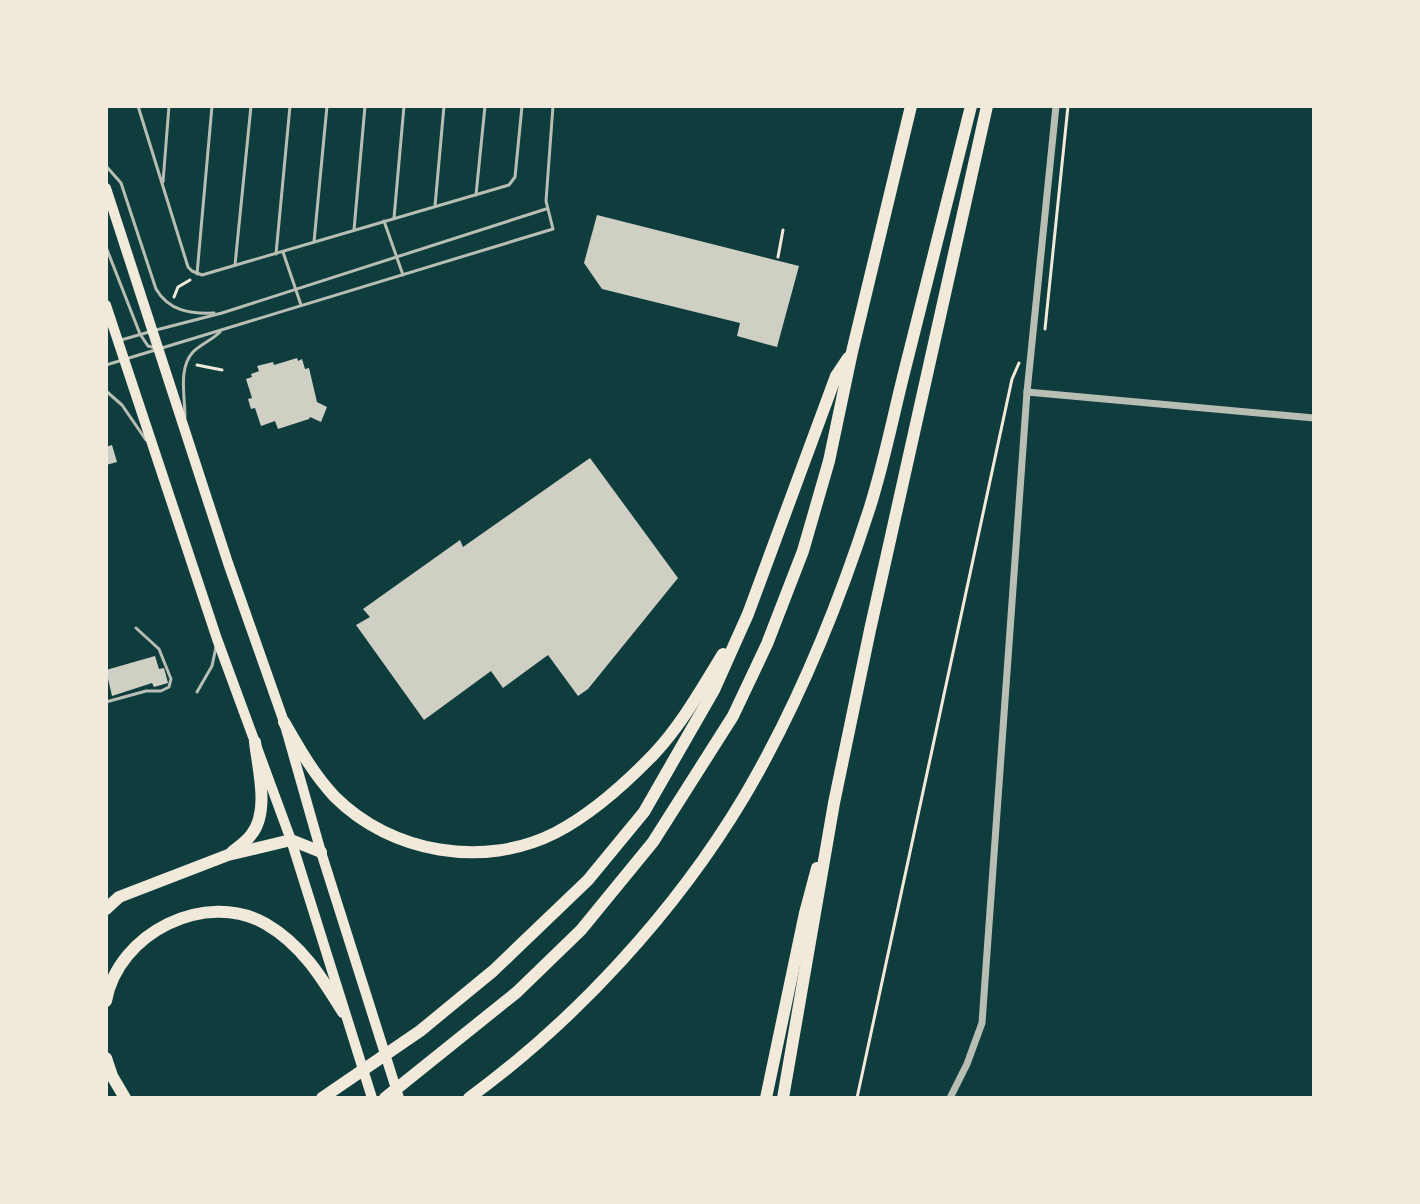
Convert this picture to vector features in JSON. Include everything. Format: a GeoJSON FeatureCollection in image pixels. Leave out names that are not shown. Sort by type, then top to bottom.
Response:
{"type":"FeatureCollection","features":[{"type":"Feature","properties":{"kind":"highway"},"geometry":{"type":"LineString","coordinates":[[385,1098],[517,992],[581,930],[653,842],[733,716],[784,602],[803,551],[829,461],[911,106]]}},
{"type":"Feature","properties":{"kind":"highway"},"geometry":{"type":"LineString","coordinates":[[469,1098],[497,1078],[583,1000],[678,892],[743,797],[798,694],[823,638],[870,507],[971,106]]}},
{"type":"Feature","properties":{"kind":"highway"},"geometry":{"type":"LineString","coordinates":[[783,1098],[834,803],[987,106]]}},
{"type":"Feature","properties":{"kind":"highway"},"geometry":{"type":"LineString","coordinates":[[322,1098],[381,1059],[469,992],[521,946],[616,849],[644,812],[714,690],[748,614],[836,376],[852,352]]}},
{"type":"Feature","properties":{"kind":"highway"},"geometry":{"type":"LineString","coordinates":[[284,722],[323,783],[341,802],[372,826],[398,838],[442,850],[478,852],[510,848],[539,840],[568,826],[600,804],[638,770],[683,718],[748,614]]}},
{"type":"Feature","properties":{"kind":"highway"},"geometry":{"type":"LineString","coordinates":[[228,855],[252,834],[259,817],[261,795],[255,742]]}},
{"type":"Feature","properties":{"kind":"highway"},"geometry":{"type":"LineString","coordinates":[[766,1098],[805,913],[834,803]]}},
{"type":"Feature","properties":{"kind":"highway"},"geometry":{"type":"LineString","coordinates":[[106,909],[119,897],[228,855],[291,840],[321,852]]}},
{"type":"Feature","properties":{"kind":"highway"},"geometry":{"type":"LineString","coordinates":[[106,1001],[108,989],[119,967],[160,927],[180,917],[235,913],[266,924],[295,945],[319,973],[343,1012]]}},
{"type":"Feature","properties":{"kind":"highway"},"geometry":{"type":"LineString","coordinates":[[106,1058],[125,1098]]}},
{"type":"Feature","properties":{"kind":"main road"},"geometry":{"type":"LineString","coordinates":[[106,188],[284,722],[321,852],[399,1098]]}},
{"type":"Feature","properties":{"kind":"main road"},"geometry":{"type":"LineString","coordinates":[[106,305],[217,639],[291,840],[372,1098]]}},
{"type":"Feature","properties":{"kind":"street"},"geometry":{"type":"LineString","coordinates":[[950,1098],[982,1023],[1027,392],[1056,106]]}},
{"type":"Feature","properties":{"kind":"street"},"geometry":{"type":"LineString","coordinates":[[1027,392],[1314,418]]}},
{"type":"Feature","properties":{"kind":"lane"},"geometry":{"type":"LineString","coordinates":[[138,106],[188,267],[197,274],[208,274],[509,185],[513,181],[522,106]]}},
{"type":"Feature","properties":{"kind":"lane"},"geometry":{"type":"LineString","coordinates":[[163,185],[169,106]]}},
{"type":"Feature","properties":{"kind":"lane"},"geometry":{"type":"LineString","coordinates":[[197,274],[212,106]]}},
{"type":"Feature","properties":{"kind":"lane"},"geometry":{"type":"LineString","coordinates":[[235,266],[251,106]]}},
{"type":"Feature","properties":{"kind":"lane"},"geometry":{"type":"LineString","coordinates":[[276,254],[290,106]]}},
{"type":"Feature","properties":{"kind":"lane"},"geometry":{"type":"LineString","coordinates":[[314,242],[327,106]]}},
{"type":"Feature","properties":{"kind":"lane"},"geometry":{"type":"LineString","coordinates":[[354,230],[365,106]]}},
{"type":"Feature","properties":{"kind":"lane"},"geometry":{"type":"LineString","coordinates":[[394,219],[404,106]]}},
{"type":"Feature","properties":{"kind":"lane"},"geometry":{"type":"LineString","coordinates":[[435,206],[444,106]]}},
{"type":"Feature","properties":{"kind":"lane"},"geometry":{"type":"LineString","coordinates":[[476,195],[485,106]]}},
{"type":"Feature","properties":{"kind":"lane"},"geometry":{"type":"LineString","coordinates":[[106,365],[553,229],[546,209],[553,106]]}},
{"type":"Feature","properties":{"kind":"lane"},"geometry":{"type":"LineString","coordinates":[[106,166],[121,183],[162,299],[181,311],[222,313]]}},
{"type":"Feature","properties":{"kind":"lane"},"geometry":{"type":"LineString","coordinates":[[117,341],[222,313],[546,209]]}},
{"type":"Feature","properties":{"kind":"lane"},"geometry":{"type":"LineString","coordinates":[[384,221],[403,275]]}},
{"type":"Feature","properties":{"kind":"lane"},"geometry":{"type":"LineString","coordinates":[[106,247],[140,334],[148,346],[158,349]]}},
{"type":"Feature","properties":{"kind":"lane"},"geometry":{"type":"LineString","coordinates":[[283,252],[301,305]]}},
{"type":"Feature","properties":{"kind":"lane"},"geometry":{"type":"LineString","coordinates":[[186,432],[183,380],[187,360],[197,348],[222,330]]}},
{"type":"Feature","properties":{"kind":"lane"},"geometry":{"type":"LineString","coordinates":[[106,391],[122,405],[151,447]]}},
{"type":"Feature","properties":{"kind":"lane"},"geometry":{"type":"LineString","coordinates":[[106,702],[169,687],[171,679],[165,660],[152,641],[136,628]]}},
{"type":"Feature","properties":{"kind":"lane"},"geometry":{"type":"LineString","coordinates":[[197,692],[212,666],[217,639]]}},
{"type":"Feature","properties":{"kind":"path"},"geometry":{"type":"LineString","coordinates":[[1046,328],[1068,106]]}},
{"type":"Feature","properties":{"kind":"path"},"geometry":{"type":"LineString","coordinates":[[778,257],[783,230]]}},
{"type":"Feature","properties":{"kind":"path"},"geometry":{"type":"LineString","coordinates":[[172,300],[178,287],[197,274]]}},
{"type":"Feature","properties":{"kind":"path"},"geometry":{"type":"LineString","coordinates":[[857,1098],[1012,379],[1032,342]]}},
{"type":"Feature","properties":{"kind":"path"},"geometry":{"type":"LineString","coordinates":[[197,365],[222,370]]}},
{"type":"Feature","properties":{"kind":"building"},"geometry":{"type":"Polygon","coordinates":[[[597,215],[799,266],[777,347],[737,336],[740,323],[602,289],[584,263],[597,215]]]}},
{"type":"Feature","properties":{"kind":"building"},"geometry":{"type":"Polygon","coordinates":[[[297,358],[298,361],[302,359],[305,369],[309,368],[317,402],[327,407],[321,422],[310,417],[278,429],[275,421],[261,426],[255,408],[251,409],[248,399],[252,398],[246,379],[259,371],[257,366],[297,358]]]}},
{"type":"Feature","properties":{"kind":"building"},"geometry":{"type":"Polygon","coordinates":[[[112,445],[117,462],[106,465],[106,447],[112,445]]]}},
{"type":"Feature","properties":{"kind":"building"},"geometry":{"type":"Polygon","coordinates":[[[590,458],[678,578],[588,689],[578,696],[548,655],[503,688],[491,671],[424,720],[356,625],[370,617],[363,609],[460,540],[463,547],[590,458]]]}},
{"type":"Feature","properties":{"kind":"building"},"geometry":{"type":"Polygon","coordinates":[[[155,656],[159,669],[164,668],[168,683],[154,687],[152,683],[112,696],[106,670],[155,656]]]}}]}
